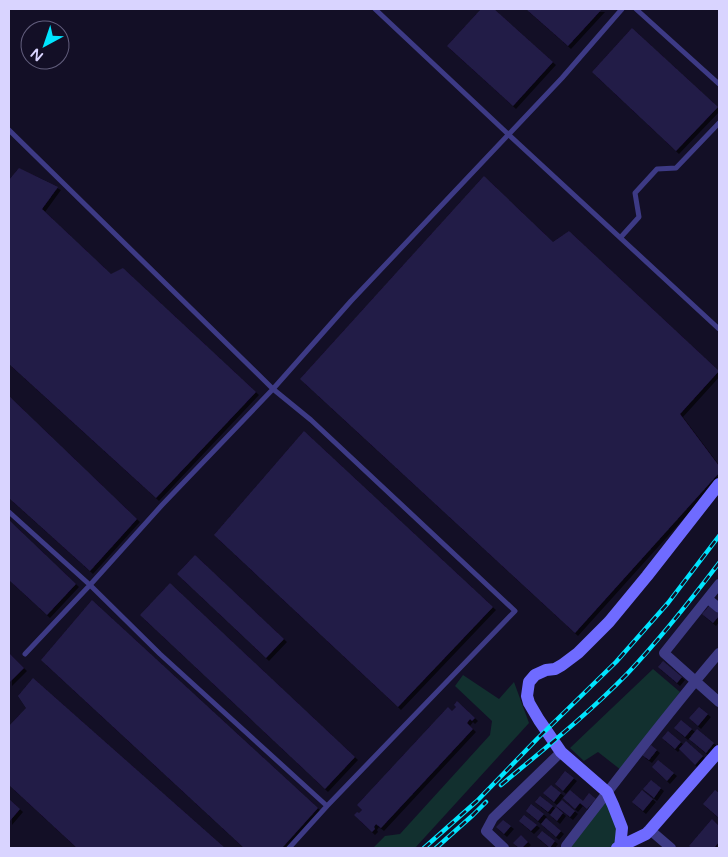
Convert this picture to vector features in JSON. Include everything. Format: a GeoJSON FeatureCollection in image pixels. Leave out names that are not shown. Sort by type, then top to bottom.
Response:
{"type":"FeatureCollection","features":[{"type":"Feature","properties":{"kind":"street"},"geometry":{"type":"LineString","coordinates":[[619,848],[622,828],[607,792],[562,752],[539,720],[527,696],[529,682],[535,675],[562,665],[578,653],[609,622],[719,484]]}},
{"type":"Feature","properties":{"kind":"street"},"geometry":{"type":"LineString","coordinates":[[719,584],[664,652],[719,702]]}},
{"type":"Feature","properties":{"kind":"street"},"geometry":{"type":"LineString","coordinates":[[708,599],[719,608]]}},
{"type":"Feature","properties":{"kind":"street"},"geometry":{"type":"LineString","coordinates":[[566,848],[607,792],[719,653]]}},
{"type":"Feature","properties":{"kind":"street"},"geometry":{"type":"LineString","coordinates":[[619,848],[646,834],[719,751]]}},
{"type":"Feature","properties":{"kind":"street"},"geometry":{"type":"LineString","coordinates":[[504,848],[486,830],[493,818],[562,752]]}},
{"type":"Feature","properties":{"kind":"street"},"geometry":{"type":"LineString","coordinates":[[650,830],[671,848]]}},
{"type":"Feature","properties":{"kind":"lane"},"geometry":{"type":"LineString","coordinates":[[375,9],[719,328]]}},
{"type":"Feature","properties":{"kind":"lane"},"geometry":{"type":"LineString","coordinates":[[25,654],[162,505],[273,389],[351,301],[562,78],[622,9]]}},
{"type":"Feature","properties":{"kind":"lane"},"geometry":{"type":"LineString","coordinates":[[636,9],[719,84]]}},
{"type":"Feature","properties":{"kind":"lane"},"geometry":{"type":"LineString","coordinates":[[621,237],[640,217],[635,193],[657,169],[676,168],[719,123]]}},
{"type":"Feature","properties":{"kind":"lane"},"geometry":{"type":"LineString","coordinates":[[9,130],[273,389],[311,420],[515,611],[289,848]]}},
{"type":"Feature","properties":{"kind":"lane"},"geometry":{"type":"LineString","coordinates":[[9,512],[90,585],[160,654],[327,806]]}},
{"type":"Feature","properties":{"kind":"green space"},"geometry":{"type":"Polygon","coordinates":[[[653,669],[680,692],[621,770],[598,752],[584,761],[570,748],[653,669]]]}},
{"type":"Feature","properties":{"kind":"green space"},"geometry":{"type":"Polygon","coordinates":[[[463,675],[499,699],[514,682],[529,723],[415,848],[373,848],[385,836],[400,834],[490,735],[492,721],[455,686],[463,675]]]}},
{"type":"Feature","properties":{"kind":"green space"},"geometry":{"type":"Polygon","coordinates":[[[606,799],[617,827],[615,848],[570,848],[606,799]]]}},
{"type":"Feature","properties":{"kind":"building"},"geometry":{"type":"Polygon","coordinates":[[[481,9],[494,9],[553,62],[513,106],[447,46],[481,9]]]}},
{"type":"Feature","properties":{"kind":"building"},"geometry":{"type":"Polygon","coordinates":[[[526,9],[602,9],[568,46],[526,9]]]}},
{"type":"Feature","properties":{"kind":"building"},"geometry":{"type":"Polygon","coordinates":[[[632,28],[718,107],[676,151],[592,72],[632,28]]]}},
{"type":"Feature","properties":{"kind":"building"},"geometry":{"type":"Polygon","coordinates":[[[19,168],[58,187],[42,209],[111,274],[123,268],[256,392],[156,498],[9,364],[9,180],[19,168]]]}},
{"type":"Feature","properties":{"kind":"building"},"geometry":{"type":"Polygon","coordinates":[[[484,176],[553,242],[569,231],[719,371],[680,414],[719,466],[719,473],[575,633],[300,379],[484,176]]]}},
{"type":"Feature","properties":{"kind":"building"},"geometry":{"type":"Polygon","coordinates":[[[9,396],[137,519],[90,571],[9,498],[9,396]]]}},
{"type":"Feature","properties":{"kind":"building"},"geometry":{"type":"Polygon","coordinates":[[[304,431],[493,607],[398,707],[214,535],[304,431]]]}},
{"type":"Feature","properties":{"kind":"building"},"geometry":{"type":"Polygon","coordinates":[[[9,520],[76,584],[47,615],[9,580],[9,520]]]}},
{"type":"Feature","properties":{"kind":"building"},"geometry":{"type":"Polygon","coordinates":[[[195,555],[284,639],[266,658],[177,574],[195,555]]]}},
{"type":"Feature","properties":{"kind":"building"},"geometry":{"type":"Polygon","coordinates":[[[170,583],[355,757],[325,789],[140,615],[170,583]]]}},
{"type":"Feature","properties":{"kind":"building"},"geometry":{"type":"Polygon","coordinates":[[[92,600],[318,808],[282,848],[244,848],[41,660],[92,600]]]}},
{"type":"Feature","properties":{"kind":"building"},"geometry":{"type":"Polygon","coordinates":[[[710,605],[719,614],[713,623],[702,614],[710,605]]]}},
{"type":"Feature","properties":{"kind":"building"},"geometry":{"type":"Polygon","coordinates":[[[9,653],[24,668],[9,683],[9,653]]]}},
{"type":"Feature","properties":{"kind":"building"},"geometry":{"type":"Polygon","coordinates":[[[663,661],[682,677],[677,683],[658,667],[663,661]]]}},
{"type":"Feature","properties":{"kind":"building"},"geometry":{"type":"Polygon","coordinates":[[[33,678],[225,848],[77,848],[9,785],[9,726],[26,708],[18,696],[33,678]]]}},
{"type":"Feature","properties":{"kind":"building"},"geometry":{"type":"Polygon","coordinates":[[[457,701],[475,718],[472,721],[470,719],[467,723],[473,729],[381,828],[376,824],[372,832],[354,815],[362,810],[357,805],[448,707],[452,711],[456,707],[454,705],[457,701]]]}},
{"type":"Feature","properties":{"kind":"building"},"geometry":{"type":"Polygon","coordinates":[[[699,707],[708,714],[698,726],[689,718],[699,707]]]}},
{"type":"Feature","properties":{"kind":"building"},"geometry":{"type":"Polygon","coordinates":[[[681,720],[692,729],[685,737],[674,728],[681,720]]]}},
{"type":"Feature","properties":{"kind":"building"},"geometry":{"type":"Polygon","coordinates":[[[697,729],[714,743],[706,753],[689,739],[697,729]]]}},
{"type":"Feature","properties":{"kind":"building"},"geometry":{"type":"Polygon","coordinates":[[[668,731],[681,742],[675,749],[662,738],[668,731]]]}},
{"type":"Feature","properties":{"kind":"building"},"geometry":{"type":"Polygon","coordinates":[[[686,741],[703,756],[695,765],[679,749],[686,741]]]}},
{"type":"Feature","properties":{"kind":"building"},"geometry":{"type":"Polygon","coordinates":[[[651,745],[657,750],[649,760],[642,755],[651,745]]]}},
{"type":"Feature","properties":{"kind":"building"},"geometry":{"type":"Polygon","coordinates":[[[658,760],[674,773],[667,781],[652,767],[658,760]]]}},
{"type":"Feature","properties":{"kind":"building"},"geometry":{"type":"Polygon","coordinates":[[[565,771],[574,778],[563,791],[555,784],[565,771]]]}},
{"type":"Feature","properties":{"kind":"building"},"geometry":{"type":"Polygon","coordinates":[[[651,780],[661,788],[654,798],[643,789],[651,780]]]}},
{"type":"Feature","properties":{"kind":"building"},"geometry":{"type":"Polygon","coordinates":[[[551,785],[561,793],[554,802],[543,793],[551,785]]]}},
{"type":"Feature","properties":{"kind":"building"},"geometry":{"type":"Polygon","coordinates":[[[570,790],[583,801],[589,793],[596,799],[587,809],[580,803],[575,809],[563,798],[570,790]]]}},
{"type":"Feature","properties":{"kind":"building"},"geometry":{"type":"Polygon","coordinates":[[[642,790],[653,799],[643,811],[632,802],[642,790]]]}},
{"type":"Feature","properties":{"kind":"building"},"geometry":{"type":"Polygon","coordinates":[[[715,790],[719,793],[719,818],[703,804],[715,790]]]}},
{"type":"Feature","properties":{"kind":"building"},"geometry":{"type":"Polygon","coordinates":[[[540,796],[553,806],[548,812],[535,802],[540,796]]]}},
{"type":"Feature","properties":{"kind":"building"},"geometry":{"type":"Polygon","coordinates":[[[9,799],[20,809],[9,822],[9,799]]]}},
{"type":"Feature","properties":{"kind":"building"},"geometry":{"type":"Polygon","coordinates":[[[562,800],[575,811],[570,817],[556,806],[562,800]]]}},
{"type":"Feature","properties":{"kind":"building"},"geometry":{"type":"Polygon","coordinates":[[[531,804],[544,814],[538,821],[526,811],[531,804]]]}},
{"type":"Feature","properties":{"kind":"building"},"geometry":{"type":"Polygon","coordinates":[[[556,807],[563,813],[557,821],[550,815],[556,807]]]}},
{"type":"Feature","properties":{"kind":"building"},"geometry":{"type":"Polygon","coordinates":[[[524,815],[537,825],[531,831],[519,821],[524,815]]]}},
{"type":"Feature","properties":{"kind":"building"},"geometry":{"type":"Polygon","coordinates":[[[546,818],[561,831],[556,837],[541,824],[546,818]]]}},
{"type":"Feature","properties":{"kind":"building"},"geometry":{"type":"Polygon","coordinates":[[[712,819],[719,826],[719,842],[714,848],[692,848],[689,846],[712,819]]]}},
{"type":"Feature","properties":{"kind":"building"},"geometry":{"type":"Polygon","coordinates":[[[503,820],[511,826],[504,834],[496,827],[503,820]]]}},
{"type":"Feature","properties":{"kind":"building"},"geometry":{"type":"Polygon","coordinates":[[[542,831],[555,841],[550,848],[537,837],[542,831]]]}},
{"type":"Feature","properties":{"kind":"building"},"geometry":{"type":"Polygon","coordinates":[[[521,835],[528,842],[522,848],[519,848],[513,843],[521,835]]]}},
{"type":"Feature","properties":{"kind":"railway"},"geometry":{"type":"LineString","coordinates":[[424,848],[477,801],[616,662],[668,603],[719,536]]}},
{"type":"Feature","properties":{"kind":"railway"},"geometry":{"type":"LineString","coordinates":[[501,785],[581,717],[627,674],[674,620],[719,563]]}},
{"type":"Feature","properties":{"kind":"railway"},"geometry":{"type":"LineString","coordinates":[[436,848],[486,802]]}}]}
